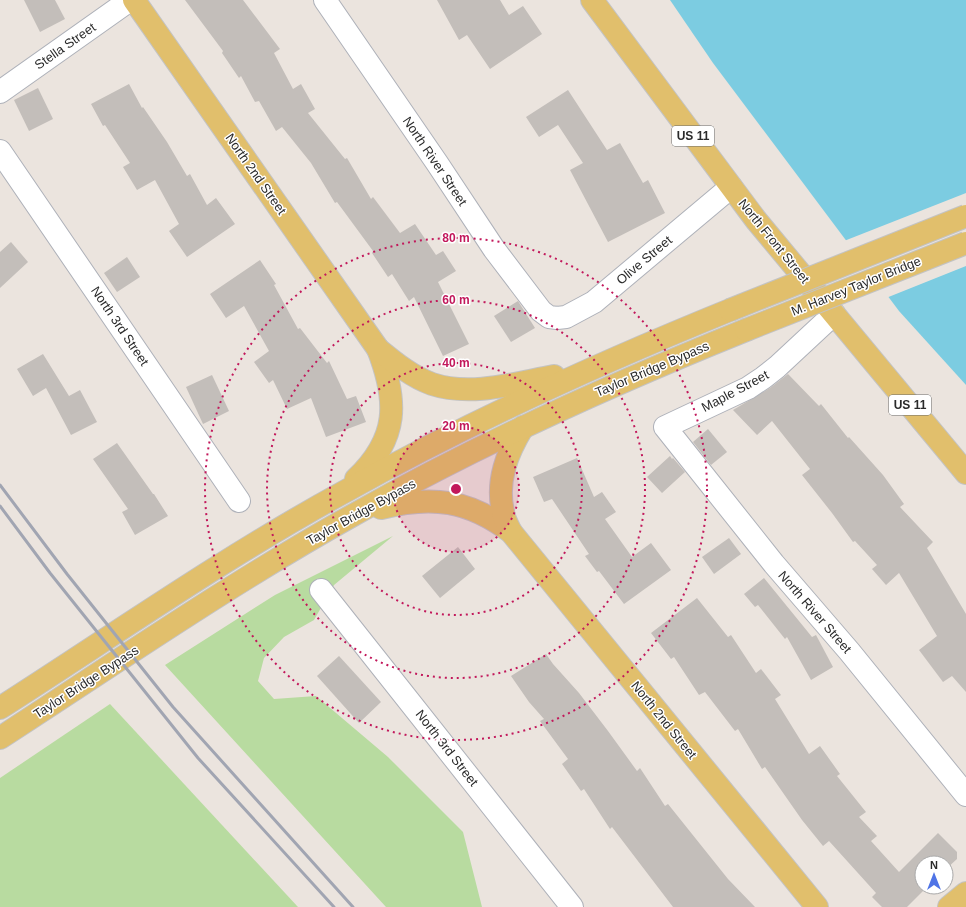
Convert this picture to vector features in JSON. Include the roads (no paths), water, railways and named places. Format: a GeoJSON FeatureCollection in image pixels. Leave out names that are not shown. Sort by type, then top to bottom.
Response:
{"type":"FeatureCollection","features":[{"type":"Feature","properties":{"kind":"main road","name":"North 2nd Street"},"geometry":{"type":"LineString","coordinates":[[134,0],[378,349]]}},
{"type":"Feature","properties":{"kind":"main road","name":"North Front Street"},"geometry":{"type":"LineString","coordinates":[[592,0],[731,187],[966,473]]}},
{"type":"Feature","properties":{"kind":"main road","name":"M. Harvey Taylor Bridge"},"geometry":{"type":"LineString","coordinates":[[730,310],[966,216]]}},
{"type":"Feature","properties":{"kind":"main road","name":"M. Harvey Taylor Bridge"},"geometry":{"type":"LineString","coordinates":[[746,330],[966,243]]}},
{"type":"Feature","properties":{"kind":"main road","name":"Taylor Bridge Bypass"},"geometry":{"type":"LineString","coordinates":[[0,708],[209,573],[342,493],[442,440],[584,371],[730,310]]}},
{"type":"Feature","properties":{"kind":"main road","name":"Taylor Bridge Bypass"},"geometry":{"type":"LineString","coordinates":[[0,738],[222,594],[355,514],[439,469],[523,427],[662,364],[746,330]]}},
{"type":"Feature","properties":{"kind":"main road"},"geometry":{"type":"LineString","coordinates":[[378,349],[414,375],[432,384],[451,388],[470,389],[492,387],[584,371]]}},
{"type":"Feature","properties":{"kind":"main road"},"geometry":{"type":"LineString","coordinates":[[342,493],[367,468],[377,455],[384,442],[389,426],[392,405],[390,385],[378,349]]}},
{"type":"Feature","properties":{"kind":"main road"},"geometry":{"type":"LineString","coordinates":[[510,532],[503,513],[500,497],[501,480],[505,462],[523,427]]}},
{"type":"Feature","properties":{"kind":"main road"},"geometry":{"type":"LineString","coordinates":[[355,514],[399,503],[440,501],[461,505],[477,511],[494,520],[510,532]]}},
{"type":"Feature","properties":{"kind":"main road","name":"North 2nd Street"},"geometry":{"type":"LineString","coordinates":[[510,532],[817,907]]}},
{"type":"Feature","properties":{"kind":"main road"},"geometry":{"type":"LineString","coordinates":[[949,907],[966,893]]}},
{"type":"Feature","properties":{"kind":"street","name":"Stella Street"},"geometry":{"type":"LineString","coordinates":[[0,92],[130,0]]}},
{"type":"Feature","properties":{"kind":"street","name":"North River Street"},"geometry":{"type":"LineString","coordinates":[[325,0],[437,162],[494,249],[541,311],[549,317]]}},
{"type":"Feature","properties":{"kind":"street","name":"North 3rd Street"},"geometry":{"type":"LineString","coordinates":[[0,152],[240,501]]}},
{"type":"Feature","properties":{"kind":"street","name":"Olive Street"},"geometry":{"type":"LineString","coordinates":[[549,317],[566,317],[594,302],[731,187]]}},
{"type":"Feature","properties":{"kind":"street","name":"Maple Street"},"geometry":{"type":"LineString","coordinates":[[665,427],[748,388],[763,378],[777,367],[834,314]]}},
{"type":"Feature","properties":{"kind":"street","name":"North River Street"},"geometry":{"type":"LineString","coordinates":[[665,427],[774,564],[849,651],[966,795]]}},
{"type":"Feature","properties":{"kind":"street","name":"North 3rd Street"},"geometry":{"type":"LineString","coordinates":[[321,590],[572,907]]}},
{"type":"Feature","properties":{"kind":"water"},"geometry":{"type":"Polygon","coordinates":[[[670,0],[966,0],[966,385],[899,311],[713,63],[670,0]]]}},
{"type":"Feature","properties":{"kind":"railway"},"geometry":{"type":"LineString","coordinates":[[0,485],[67,574],[173,707],[353,907]]}},
{"type":"Feature","properties":{"kind":"railway"},"geometry":{"type":"LineString","coordinates":[[0,506],[50,573],[198,758],[334,907]]}}]}
